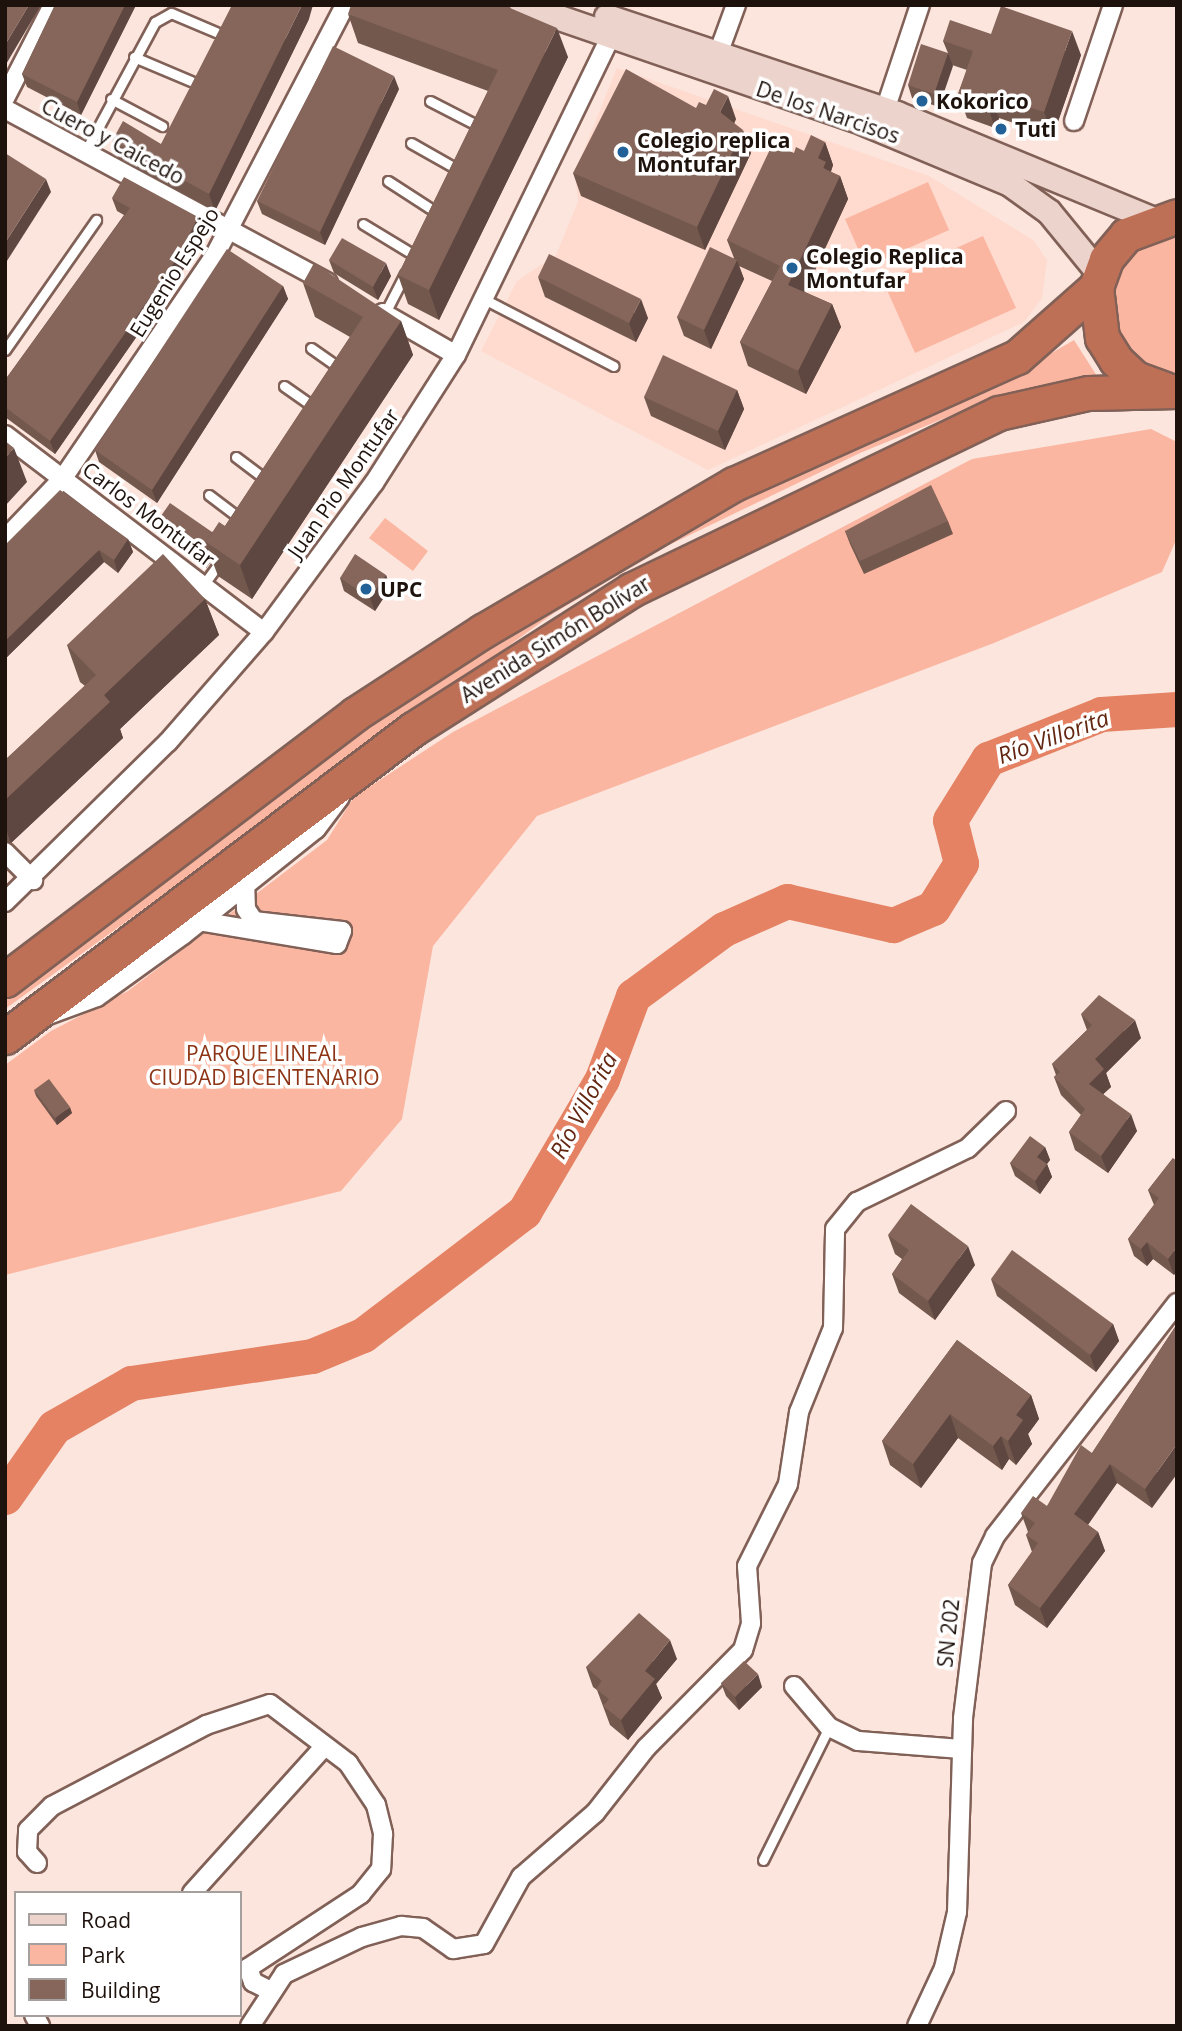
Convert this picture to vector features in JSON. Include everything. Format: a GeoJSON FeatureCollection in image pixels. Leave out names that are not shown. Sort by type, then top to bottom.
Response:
{"type":"FeatureCollection","features":[{"type":"Feature","properties":{"kind":"highway"},"geometry":{"type":"LineString","coordinates":[[5,980],[355,714],[483,631],[734,484],[1017,357],[1097,280],[1115,246],[1168,216]]}},
{"type":"Feature","properties":{"kind":"highway","name":"Avenida Simón Bolívar"},"geometry":{"type":"LineString","coordinates":[[1097,280],[1098,326],[1116,360],[1135,377],[1177,391]]}},
{"type":"Feature","properties":{"kind":"highway","name":"Avenida Simón Bolívar"},"geometry":{"type":"LineString","coordinates":[[17,1028],[365,764],[631,590],[906,453],[1032,403],[1088,393],[1177,391]]}},
{"type":"Feature","properties":{"kind":"street"},"geometry":{"type":"LineString","coordinates":[[5,98],[53,5]]}},
{"type":"Feature","properties":{"kind":"street","name":"Eugenio Espejo"},"geometry":{"type":"LineString","coordinates":[[5,539],[62,478],[229,230],[345,5]]}},
{"type":"Feature","properties":{"kind":"street","name":"De los Narcisos"},"geometry":{"type":"LineString","coordinates":[[522,5],[551,10],[614,28],[1168,216]]}},
{"type":"Feature","properties":{"kind":"street","name":"De los Narcisos"},"geometry":{"type":"LineString","coordinates":[[573,5],[614,28]]}},
{"type":"Feature","properties":{"kind":"street"},"geometry":{"type":"LineString","coordinates":[[715,63],[736,5]]}},
{"type":"Feature","properties":{"kind":"street"},"geometry":{"type":"LineString","coordinates":[[882,119],[920,5]]}},
{"type":"Feature","properties":{"kind":"street"},"geometry":{"type":"LineString","coordinates":[[1074,121],[1113,5]]}},
{"type":"Feature","properties":{"kind":"street","name":"Juan Pio Montufar"},"geometry":{"type":"LineString","coordinates":[[5,902],[33,880],[168,742],[264,632],[374,483],[456,355],[481,297],[614,28]]}},
{"type":"Feature","properties":{"kind":"street","name":"Cuero y Caicedo"},"geometry":{"type":"LineString","coordinates":[[5,109],[385,313],[456,355]]}},
{"type":"Feature","properties":{"kind":"street","name":"De los Narcisos"},"geometry":{"type":"LineString","coordinates":[[882,119],[1026,193],[1097,280]]}},
{"type":"Feature","properties":{"kind":"street","name":"Carlos Montufar"},"geometry":{"type":"LineString","coordinates":[[5,435],[163,559],[204,584],[264,632]]}},
{"type":"Feature","properties":{"kind":"street"},"geometry":{"type":"LineString","coordinates":[[17,1028],[97,997],[199,921],[316,829],[365,764]]}},
{"type":"Feature","properties":{"kind":"street"},"geometry":{"type":"LineString","coordinates":[[5,852],[33,880]]}},
{"type":"Feature","properties":{"kind":"street"},"geometry":{"type":"LineString","coordinates":[[199,921],[337,944],[342,931],[254,921],[246,909],[245,883]]}},
{"type":"Feature","properties":{"kind":"street"},"geometry":{"type":"LineString","coordinates":[[250,2026],[284,1974],[401,1926],[423,1928],[453,1949],[484,1944],[521,1877],[595,1813],[646,1748],[743,1650],[751,1623],[747,1566],[788,1484],[799,1412],[834,1328],[835,1229],[857,1202],[968,1149],[1006,1111]]}},
{"type":"Feature","properties":{"kind":"street","name":"SN 202"},"geometry":{"type":"LineString","coordinates":[[917,2026],[944,1968],[957,1912],[962,1749],[973,1600],[987,1552],[1177,1303]]}},
{"type":"Feature","properties":{"kind":"street"},"geometry":{"type":"LineString","coordinates":[[794,1686],[830,1727],[880,1746],[962,1749]]}},
{"type":"Feature","properties":{"kind":"street"},"geometry":{"type":"LineString","coordinates":[[37,1863],[27,1852],[28,1830],[52,1806],[237,1712],[270,1704],[348,1763],[376,1805],[382,1869],[361,1894],[248,1968],[253,1982],[271,1991]]}},
{"type":"Feature","properties":{"kind":"street"},"geometry":{"type":"LineString","coordinates":[[194,1891],[325,1746]]}},
{"type":"Feature","properties":{"kind":"lane"},"geometry":{"type":"LineString","coordinates":[[85,152],[134,57],[163,16],[182,16],[216,32]]}},
{"type":"Feature","properties":{"kind":"lane"},"geometry":{"type":"LineString","coordinates":[[134,57],[191,81]]}},
{"type":"Feature","properties":{"kind":"lane"},"geometry":{"type":"LineString","coordinates":[[111,99],[162,126]]}},
{"type":"Feature","properties":{"kind":"lane"},"geometry":{"type":"LineString","coordinates":[[430,101],[479,121],[472,136]]}},
{"type":"Feature","properties":{"kind":"lane"},"geometry":{"type":"LineString","coordinates":[[411,143],[457,169]]}},
{"type":"Feature","properties":{"kind":"lane"},"geometry":{"type":"LineString","coordinates":[[452,180],[462,158]]}},
{"type":"Feature","properties":{"kind":"lane"},"geometry":{"type":"LineString","coordinates":[[388,181],[436,212]]}},
{"type":"Feature","properties":{"kind":"lane"},"geometry":{"type":"LineString","coordinates":[[431,222],[442,201]]}},
{"type":"Feature","properties":{"kind":"lane"},"geometry":{"type":"LineString","coordinates":[[5,350],[96,220]]}},
{"type":"Feature","properties":{"kind":"lane"},"geometry":{"type":"LineString","coordinates":[[363,224],[414,255]]}},
{"type":"Feature","properties":{"kind":"lane"},"geometry":{"type":"LineString","coordinates":[[385,313],[420,244]]}},
{"type":"Feature","properties":{"kind":"lane"},"geometry":{"type":"LineString","coordinates":[[481,297],[614,366]]}},
{"type":"Feature","properties":{"kind":"lane"},"geometry":{"type":"LineString","coordinates":[[311,348],[338,366],[342,382]]}},
{"type":"Feature","properties":{"kind":"lane"},"geometry":{"type":"LineString","coordinates":[[284,386],[321,412]]}},
{"type":"Feature","properties":{"kind":"lane"},"geometry":{"type":"LineString","coordinates":[[314,423],[328,402]]}},
{"type":"Feature","properties":{"kind":"lane"},"geometry":{"type":"LineString","coordinates":[[236,457],[272,485]]}},
{"type":"Feature","properties":{"kind":"lane"},"geometry":{"type":"LineString","coordinates":[[266,494],[279,474]]}},
{"type":"Feature","properties":{"kind":"lane"},"geometry":{"type":"LineString","coordinates":[[209,495],[246,524]]}},
{"type":"Feature","properties":{"kind":"lane"},"geometry":{"type":"LineString","coordinates":[[238,535],[252,514]]}},
{"type":"Feature","properties":{"kind":"lane"},"geometry":{"type":"LineString","coordinates":[[204,584],[231,546]]}},
{"type":"Feature","properties":{"kind":"lane"},"geometry":{"type":"LineString","coordinates":[[764,1860],[830,1727]]}},
{"type":"Feature","properties":{"kind":"shaded area","name":"Colegio Replica Montufar"},"geometry":{"type":"Polygon","coordinates":[[[617,68],[929,176],[1033,240],[1047,260],[1042,298],[1024,322],[708,470],[481,351],[517,281],[556,255],[578,202],[575,172],[617,68]]]}},
{"type":"Feature","properties":{"kind":"green space"},"geometry":{"type":"Polygon","coordinates":[[[928,182],[949,230],[866,267],[845,219],[928,182]]]}},
{"type":"Feature","properties":{"kind":"green space"},"geometry":{"type":"Polygon","coordinates":[[[1177,223],[1177,381],[1139,368],[1109,326],[1110,273],[1124,250],[1177,223]]]}},
{"type":"Feature","properties":{"kind":"green space"},"geometry":{"type":"Polygon","coordinates":[[[983,236],[1016,308],[915,353],[883,281],[983,236]]]}},
{"type":"Feature","properties":{"kind":"green space"},"geometry":{"type":"Polygon","coordinates":[[[1074,340],[1097,376],[996,397],[860,453],[669,545],[554,613],[5,1009],[5,996],[401,701],[665,536],[855,442],[990,389],[1074,340]]]}},
{"type":"Feature","properties":{"kind":"green space","name":"PARQUE LINEAL CIUDAD BICENTENARIO"},"geometry":{"type":"Polygon","coordinates":[[[1151,429],[1177,442],[1177,538],[1162,572],[994,643],[537,816],[433,946],[402,1119],[341,1191],[5,1275],[5,1065],[51,1031],[128,991],[327,840],[354,797],[453,732],[972,459],[1151,429]]]}},
{"type":"Feature","properties":{"kind":"green space"},"geometry":{"type":"Polygon","coordinates":[[[385,518],[428,551],[413,571],[369,538],[385,518]]]}},
{"type":"Feature","properties":{"kind":"building"},"geometry":{"type":"Polygon","coordinates":[[[5,5],[29,5],[5,45],[5,5]]]}},
{"type":"Feature","properties":{"kind":"building"},"geometry":{"type":"Polygon","coordinates":[[[55,5],[125,5],[77,102],[22,74],[55,5]]]}},
{"type":"Feature","properties":{"kind":"building"},"geometry":{"type":"Polygon","coordinates":[[[232,5],[302,5],[209,194],[112,141],[123,121],[161,144],[232,5]]]}},
{"type":"Feature","properties":{"kind":"building"},"geometry":{"type":"Polygon","coordinates":[[[351,5],[503,5],[557,28],[429,290],[398,275],[498,70],[348,14],[351,5]]]}},
{"type":"Feature","properties":{"kind":"building"},"geometry":{"type":"Polygon","coordinates":[[[1001,6],[1072,31],[1044,112],[990,94],[987,104],[958,94],[973,51],[943,41],[950,20],[991,34],[1001,6]]]}},
{"type":"Feature","properties":{"kind":"building"},"geometry":{"type":"Polygon","coordinates":[[[921,44],[948,53],[934,94],[908,85],[921,44]]]}},
{"type":"Feature","properties":{"kind":"building"},"geometry":{"type":"Polygon","coordinates":[[[333,46],[394,76],[320,232],[257,201],[333,46]]]}},
{"type":"Feature","properties":{"kind":"building"},"geometry":{"type":"Polygon","coordinates":[[[626,69],[696,108],[699,102],[706,105],[714,89],[728,96],[720,112],[743,130],[697,227],[573,173],[626,69]]]}},
{"type":"Feature","properties":{"kind":"building"},"geometry":{"type":"Polygon","coordinates":[[[811,135],[825,142],[818,158],[826,162],[823,168],[840,176],[788,285],[832,304],[798,371],[740,342],[780,266],[727,240],[773,143],[794,153],[796,147],[804,151],[811,135]]]}},
{"type":"Feature","properties":{"kind":"building"},"geometry":{"type":"Polygon","coordinates":[[[5,153],[46,179],[5,243],[5,153]]]}},
{"type":"Feature","properties":{"kind":"building"},"geometry":{"type":"Polygon","coordinates":[[[124,177],[198,217],[180,254],[50,441],[5,407],[5,380],[130,208],[112,198],[124,177]]]}},
{"type":"Feature","properties":{"kind":"building"},"geometry":{"type":"Polygon","coordinates":[[[342,238],[386,263],[373,287],[329,260],[342,238]]]}},
{"type":"Feature","properties":{"kind":"building"},"geometry":{"type":"Polygon","coordinates":[[[710,247],[737,260],[704,330],[677,317],[710,247]]]}},
{"type":"Feature","properties":{"kind":"building"},"geometry":{"type":"Polygon","coordinates":[[[227,249],[283,286],[152,490],[95,450],[227,249]]]}},
{"type":"Feature","properties":{"kind":"building"},"geometry":{"type":"Polygon","coordinates":[[[549,254],[641,299],[629,323],[538,277],[549,254]]]}},
{"type":"Feature","properties":{"kind":"building"},"geometry":{"type":"Polygon","coordinates":[[[314,263],[401,321],[240,565],[206,542],[219,522],[225,526],[363,317],[303,283],[314,263]]]}},
{"type":"Feature","properties":{"kind":"building"},"geometry":{"type":"Polygon","coordinates":[[[663,355],[737,390],[718,431],[644,397],[663,355]]]}},
{"type":"Feature","properties":{"kind":"building"},"geometry":{"type":"Polygon","coordinates":[[[5,441],[14,448],[5,458],[5,441]]]}},
{"type":"Feature","properties":{"kind":"building"},"geometry":{"type":"Polygon","coordinates":[[[931,485],[948,521],[860,561],[845,531],[931,485]]]}},
{"type":"Feature","properties":{"kind":"building"},"geometry":{"type":"Polygon","coordinates":[[[60,490],[128,539],[114,560],[99,550],[5,641],[5,545],[60,490]]]}},
{"type":"Feature","properties":{"kind":"building"},"geometry":{"type":"Polygon","coordinates":[[[170,503],[212,532],[202,555],[156,523],[170,503]]]}},
{"type":"Feature","properties":{"kind":"building"},"geometry":{"type":"Polygon","coordinates":[[[163,554],[205,599],[104,695],[110,702],[5,800],[5,760],[96,675],[67,645],[163,554]]]}},
{"type":"Feature","properties":{"kind":"building"},"geometry":{"type":"Polygon","coordinates":[[[355,554],[386,575],[370,598],[340,578],[355,554]]]}},
{"type":"Feature","properties":{"kind":"building"},"geometry":{"type":"Polygon","coordinates":[[[1099,995],[1135,1020],[1095,1059],[1104,1069],[1089,1084],[1131,1114],[1101,1156],[1069,1132],[1085,1109],[1054,1077],[1060,1072],[1052,1064],[1092,1025],[1081,1014],[1099,995]]]}},
{"type":"Feature","properties":{"kind":"building"},"geometry":{"type":"Polygon","coordinates":[[[49,1079],[70,1107],[55,1118],[34,1090],[49,1079]]]}},
{"type":"Feature","properties":{"kind":"building"},"geometry":{"type":"Polygon","coordinates":[[[1030,1136],[1045,1147],[1037,1157],[1047,1164],[1035,1181],[1010,1163],[1030,1136]]]}},
{"type":"Feature","properties":{"kind":"building"},"geometry":{"type":"Polygon","coordinates":[[[1173,1158],[1177,1161],[1177,1247],[1168,1259],[1147,1242],[1141,1249],[1128,1239],[1159,1198],[1148,1190],[1173,1158]]]}},
{"type":"Feature","properties":{"kind":"building"},"geometry":{"type":"Polygon","coordinates":[[[911,1204],[968,1246],[928,1301],[892,1274],[909,1250],[888,1235],[911,1204]]]}},
{"type":"Feature","properties":{"kind":"building"},"geometry":{"type":"Polygon","coordinates":[[[1012,1250],[1113,1324],[1090,1355],[991,1279],[1012,1250]]]}},
{"type":"Feature","properties":{"kind":"building"},"geometry":{"type":"Polygon","coordinates":[[[1177,1324],[1177,1444],[1145,1489],[1110,1464],[1074,1514],[1098,1532],[1040,1608],[1008,1585],[1038,1543],[1026,1535],[1035,1523],[1021,1513],[1033,1496],[1047,1506],[1081,1445],[1092,1453],[1177,1324]]]}},
{"type":"Feature","properties":{"kind":"building"},"geometry":{"type":"Polygon","coordinates":[[[957,1340],[1031,1395],[1016,1415],[1023,1420],[1008,1441],[1001,1436],[993,1446],[950,1414],[913,1464],[882,1441],[957,1340]]]}},
{"type":"Feature","properties":{"kind":"building"},"geometry":{"type":"Polygon","coordinates":[[[639,1613],[670,1640],[645,1671],[655,1679],[621,1720],[603,1706],[609,1699],[596,1689],[602,1681],[586,1667],[639,1613]]]}},
{"type":"Feature","properties":{"kind":"building"},"geometry":{"type":"Polygon","coordinates":[[[744,1661],[758,1674],[735,1697],[721,1683],[744,1661]]]}},
{"type":"Feature","properties":{"kind":"waterway","name":"Río Villorita"},"geometry":{"type":"LineString","coordinates":[[5,1497],[54,1427],[131,1383],[312,1356],[363,1335],[524,1212],[602,1079],[633,996],[724,929],[787,901],[893,925],[933,908],[961,863],[950,820],[988,759],[1101,714],[1177,709]]}},
{"type":"Feature","properties":{"kind":"place","name":"Kokorico"},"geometry":{"type":"Point","coordinates":[922,101]}},
{"type":"Feature","properties":{"kind":"place","name":"Tuti"},"geometry":{"type":"Point","coordinates":[1001,129]}},
{"type":"Feature","properties":{"kind":"place","name":"Colegio replica Montufar"},"geometry":{"type":"Point","coordinates":[623,152]}},
{"type":"Feature","properties":{"kind":"place","name":"Colegio Replica Montufar"},"geometry":{"type":"Point","coordinates":[792,268]}},
{"type":"Feature","properties":{"kind":"place","name":"UPC"},"geometry":{"type":"Point","coordinates":[366,589]}}]}
